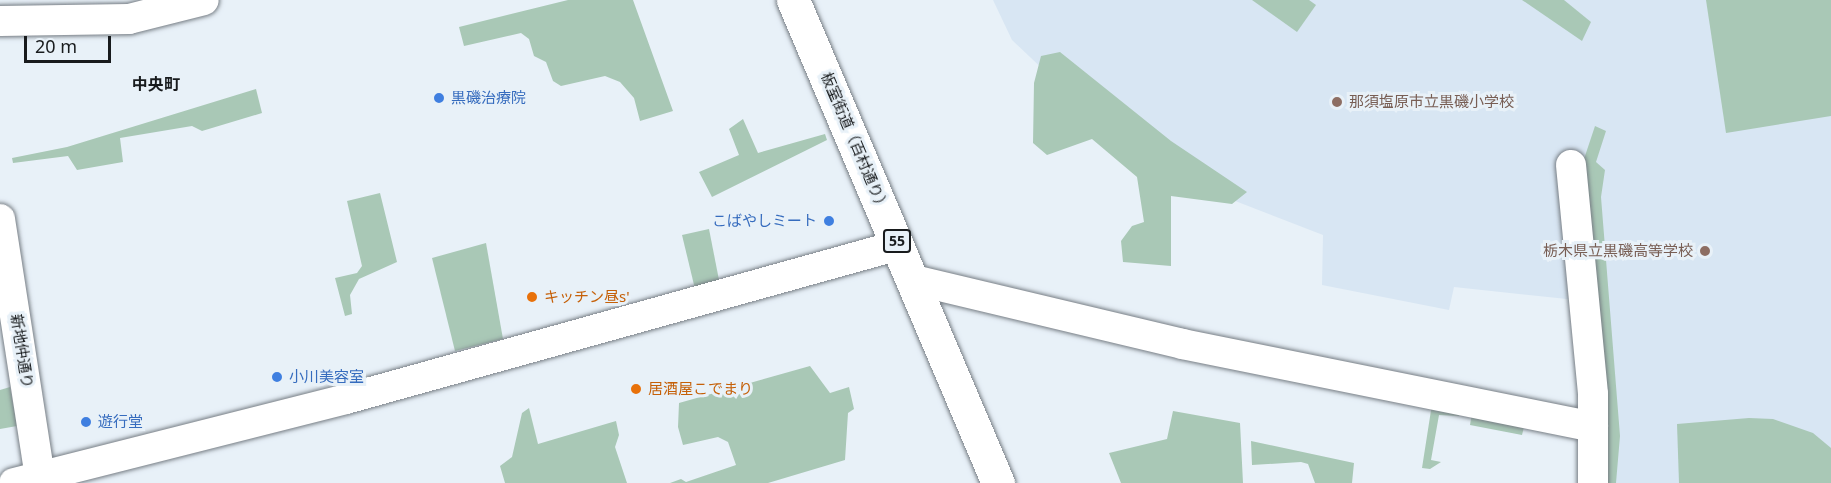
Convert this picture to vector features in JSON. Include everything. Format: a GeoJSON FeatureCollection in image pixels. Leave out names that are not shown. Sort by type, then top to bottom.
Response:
{"type":"FeatureCollection","features":[{"type":"Feature","properties":{"kind":"main road","name":"板室街道（百村通り）"},"geometry":{"type":"LineString","coordinates":[[793,0],[914,279],[998,483]]}},
{"type":"Feature","properties":{"kind":"street"},"geometry":{"type":"LineString","coordinates":[[0,21],[129,19],[204,0]]}},
{"type":"Feature","properties":{"kind":"street"},"geometry":{"type":"LineString","coordinates":[[1571,165],[1586,300],[1593,427],[1593,483]]}},
{"type":"Feature","properties":{"kind":"street","name":"新地仲通り"},"geometry":{"type":"LineString","coordinates":[[0,219],[32,482]]}},
{"type":"Feature","properties":{"kind":"street"},"geometry":{"type":"LineString","coordinates":[[32,482],[346,399],[899,245]]}},
{"type":"Feature","properties":{"kind":"street"},"geometry":{"type":"LineString","coordinates":[[914,279],[1182,344],[1593,427]]}},
{"type":"Feature","properties":{"kind":"shaded area"},"geometry":{"type":"Polygon","coordinates":[[[993,0],[1831,0],[1831,483],[1593,483],[1586,301],[1454,287],[1449,310],[1322,285],[1323,235],[1145,166],[1012,40],[993,0]]]}},
{"type":"Feature","properties":{"kind":"green space"},"geometry":{"type":"Polygon","coordinates":[[[568,0],[633,0],[673,111],[640,121],[634,98],[620,82],[605,76],[561,86],[553,81],[546,62],[534,56],[529,39],[521,33],[464,46],[459,27],[568,0]]]}},
{"type":"Feature","properties":{"kind":"green space"},"geometry":{"type":"Polygon","coordinates":[[[1252,0],[1309,0],[1316,5],[1297,32],[1252,0]]]}},
{"type":"Feature","properties":{"kind":"green space"},"geometry":{"type":"Polygon","coordinates":[[[1522,0],[1564,0],[1591,22],[1582,41],[1522,0]]]}},
{"type":"Feature","properties":{"kind":"green space"},"geometry":{"type":"Polygon","coordinates":[[[1706,0],[1831,0],[1831,116],[1726,133],[1706,0]]]}},
{"type":"Feature","properties":{"kind":"green space"},"geometry":{"type":"Polygon","coordinates":[[[1060,52],[1171,141],[1247,192],[1232,204],[1171,196],[1171,266],[1123,262],[1121,241],[1132,226],[1144,222],[1137,177],[1092,139],[1047,155],[1033,143],[1034,83],[1041,56],[1060,52]]]}},
{"type":"Feature","properties":{"kind":"green space"},"geometry":{"type":"Polygon","coordinates":[[[256,89],[262,113],[202,131],[192,126],[120,138],[123,162],[77,170],[68,156],[13,163],[12,158],[67,147],[256,89]]]}},
{"type":"Feature","properties":{"kind":"green space"},"geometry":{"type":"Polygon","coordinates":[[[743,119],[758,153],[825,134],[827,140],[712,197],[699,172],[739,155],[729,129],[743,119]]]}},
{"type":"Feature","properties":{"kind":"green space"},"geometry":{"type":"Polygon","coordinates":[[[1595,126],[1606,131],[1596,162],[1605,170],[1601,197],[1620,436],[1616,483],[1603,483],[1580,171],[1595,126]]]}},
{"type":"Feature","properties":{"kind":"green space"},"geometry":{"type":"Polygon","coordinates":[[[380,193],[397,262],[359,279],[350,295],[352,314],[345,316],[335,278],[357,273],[362,266],[347,201],[380,193]]]}},
{"type":"Feature","properties":{"kind":"green space"},"geometry":{"type":"Polygon","coordinates":[[[709,229],[719,280],[695,289],[682,235],[709,229]]]}},
{"type":"Feature","properties":{"kind":"green space"},"geometry":{"type":"Polygon","coordinates":[[[486,243],[503,339],[455,351],[432,258],[486,243]]]}},
{"type":"Feature","properties":{"kind":"green space"},"geometry":{"type":"Polygon","coordinates":[[[810,366],[830,393],[849,387],[854,409],[848,413],[845,460],[768,483],[670,483],[681,479],[686,482],[736,465],[728,442],[718,437],[683,445],[678,427],[679,403],[810,366]]]}},
{"type":"Feature","properties":{"kind":"green space"},"geometry":{"type":"Polygon","coordinates":[[[10,387],[17,426],[0,429],[0,390],[10,387]]]}},
{"type":"Feature","properties":{"kind":"green space"},"geometry":{"type":"Polygon","coordinates":[[[1432,404],[1461,410],[1459,416],[1439,415],[1431,460],[1441,462],[1430,469],[1422,468],[1432,404]]]}},
{"type":"Feature","properties":{"kind":"green space"},"geometry":{"type":"Polygon","coordinates":[[[529,408],[538,444],[616,421],[619,435],[615,447],[627,483],[505,483],[500,466],[512,457],[522,413],[529,408]]]}},
{"type":"Feature","properties":{"kind":"green space"},"geometry":{"type":"Polygon","coordinates":[[[1173,411],[1240,423],[1243,483],[1121,483],[1109,453],[1167,439],[1173,411]]]}},
{"type":"Feature","properties":{"kind":"green space"},"geometry":{"type":"Polygon","coordinates":[[[1472,413],[1525,423],[1522,435],[1470,425],[1472,413]]]}},
{"type":"Feature","properties":{"kind":"green space"},"geometry":{"type":"Polygon","coordinates":[[[1749,418],[1773,419],[1813,433],[1831,448],[1831,483],[1679,483],[1677,424],[1749,418]]]}},
{"type":"Feature","properties":{"kind":"green space"},"geometry":{"type":"Polygon","coordinates":[[[1251,441],[1354,463],[1352,483],[1315,483],[1308,464],[1301,462],[1252,465],[1251,441]]]}},
{"type":"Feature","properties":{"kind":"place","name":"黒磯治療院"},"geometry":{"type":"Point","coordinates":[439,98]}},
{"type":"Feature","properties":{"kind":"place","name":"那須塩原市立黒磯小学校"},"geometry":{"type":"Point","coordinates":[1337,102]}},
{"type":"Feature","properties":{"kind":"place","name":"こばやしミート"},"geometry":{"type":"Point","coordinates":[829,221]}},
{"type":"Feature","properties":{"kind":"place","name":"栃木県立黒磯高等学校"},"geometry":{"type":"Point","coordinates":[1705,251]}},
{"type":"Feature","properties":{"kind":"place","name":"キッチン昼s'"},"geometry":{"type":"Point","coordinates":[532,297]}},
{"type":"Feature","properties":{"kind":"place","name":"小川美容室"},"geometry":{"type":"Point","coordinates":[277,377]}},
{"type":"Feature","properties":{"kind":"place","name":"居酒屋こでまり"},"geometry":{"type":"Point","coordinates":[636,389]}},
{"type":"Feature","properties":{"kind":"place","name":"遊行堂"},"geometry":{"type":"Point","coordinates":[86,422]}},
{"type":"Feature","properties":{"kind":"district","name":"中央町"},"geometry":{"type":"Point","coordinates":[156,84]}}]}
